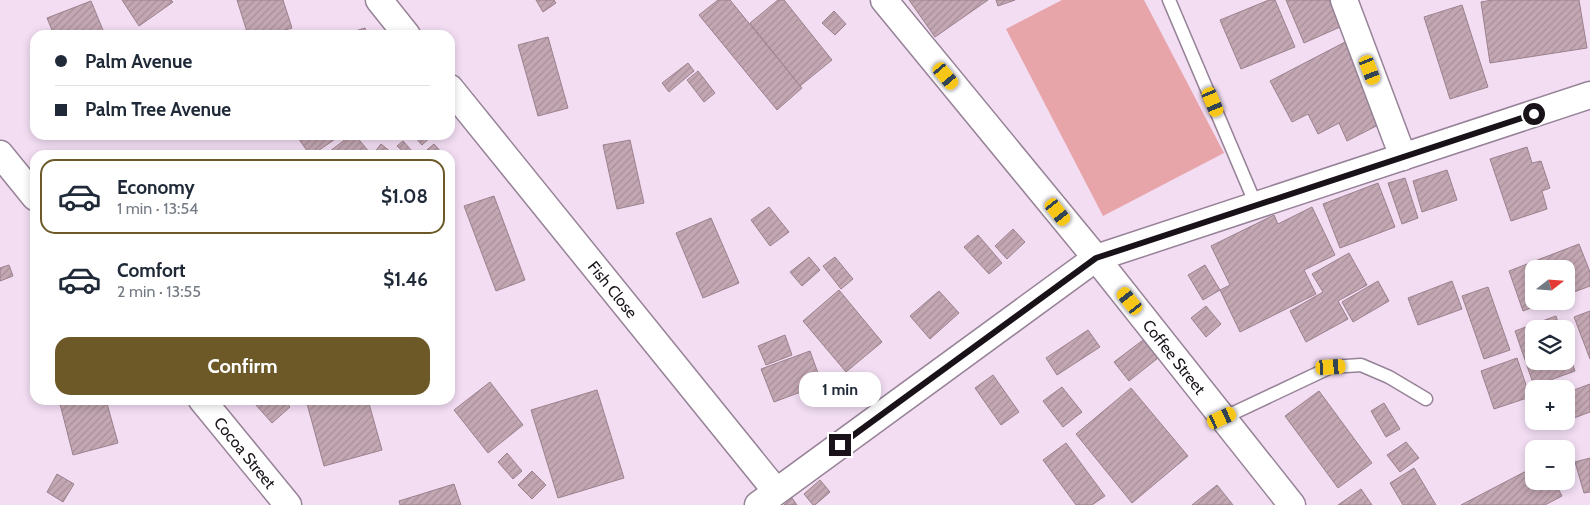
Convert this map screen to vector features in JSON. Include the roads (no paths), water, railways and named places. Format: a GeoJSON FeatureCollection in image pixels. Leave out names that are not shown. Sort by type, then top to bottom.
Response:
{"type":"FeatureCollection","features":[{"type":"Feature","properties":{"kind":"street"},"geometry":{"type":"LineString","coordinates":[[379,0],[404,30]]}},
{"type":"Feature","properties":{"kind":"street","name":"Coffee Street"},"geometry":{"type":"LineString","coordinates":[[884,0],[1096,258],[1292,505]]}},
{"type":"Feature","properties":{"kind":"street"},"geometry":{"type":"LineString","coordinates":[[1344,0],[1403,157]]}},
{"type":"Feature","properties":{"kind":"street","name":"Fish Close"},"geometry":{"type":"LineString","coordinates":[[455,94],[767,498]]}},
{"type":"Feature","properties":{"kind":"street"},"geometry":{"type":"LineString","coordinates":[[767,498],[1096,258],[1590,95]]}},
{"type":"Feature","properties":{"kind":"street"},"geometry":{"type":"LineString","coordinates":[[0,154],[30,191]]}},
{"type":"Feature","properties":{"kind":"street","name":"Cocoa Street"},"geometry":{"type":"LineString","coordinates":[[206,405],[288,505]]}},
{"type":"Feature","properties":{"kind":"lane"},"geometry":{"type":"LineString","coordinates":[[1169,0],[1256,205]]}},
{"type":"Feature","properties":{"kind":"lane"},"geometry":{"type":"LineString","coordinates":[[1222,418],[1331,367],[1361,365],[1388,377],[1426,399]]}}]}
